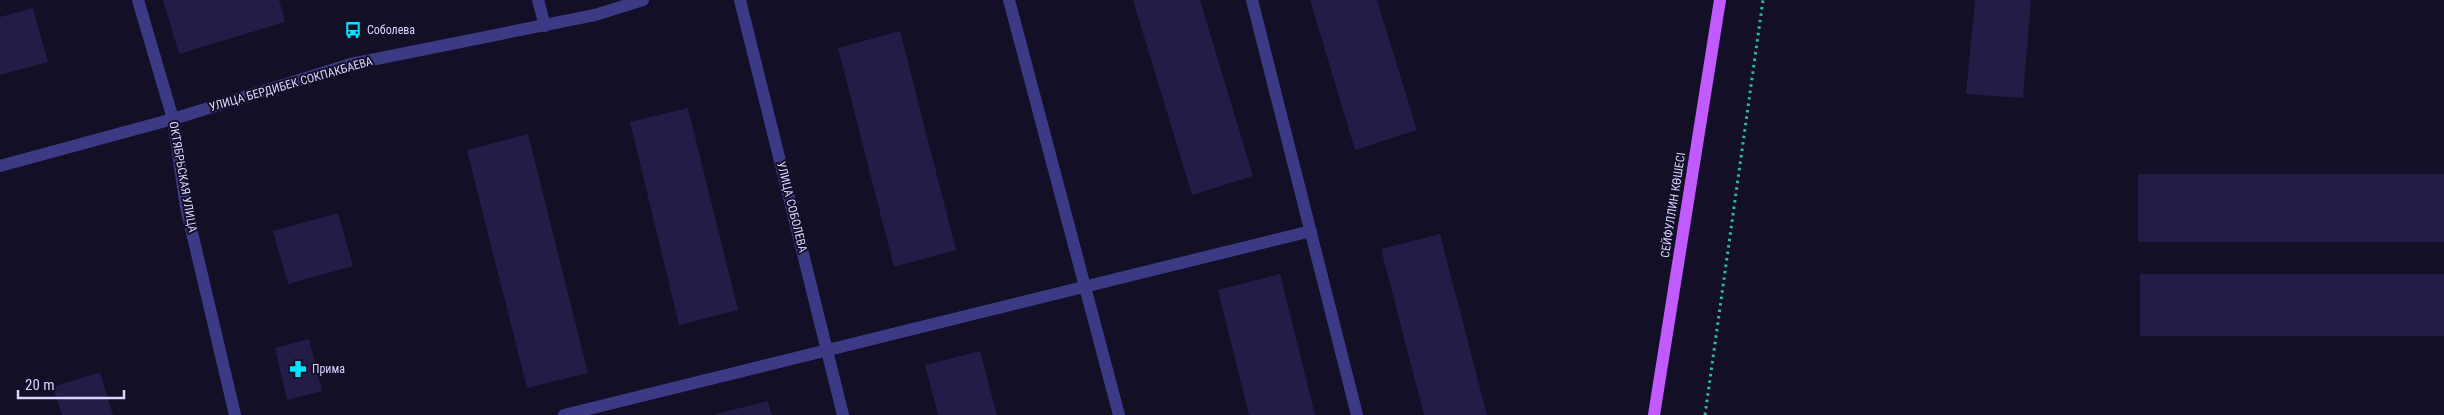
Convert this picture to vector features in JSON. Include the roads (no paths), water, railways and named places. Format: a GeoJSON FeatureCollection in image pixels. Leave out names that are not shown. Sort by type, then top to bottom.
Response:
{"type":"FeatureCollection","features":[{"type":"Feature","properties":{"kind":"main road","name":"СЕЙФУЛЛИН КӨШЕСІ"},"geometry":{"type":"LineString","coordinates":[[1654,415],[1720,0]]}},
{"type":"Feature","properties":{"kind":"street","name":"ОКТЯБРЬСКАЯ УЛИЦА"},"geometry":{"type":"LineString","coordinates":[[138,0],[173,119],[186,207],[235,415]]}},
{"type":"Feature","properties":{"kind":"street"},"geometry":{"type":"LineString","coordinates":[[538,0],[545,26]]}},
{"type":"Feature","properties":{"kind":"street","name":"УЛИЦА БЕРДИБЕК СОКПАКБАЕВА"},"geometry":{"type":"LineString","coordinates":[[0,166],[173,119],[351,64],[545,26],[595,15],[643,0]]}},
{"type":"Feature","properties":{"kind":"street","name":"УЛИЦА СОБОЛЕВА"},"geometry":{"type":"LineString","coordinates":[[740,0],[843,415]]}},
{"type":"Feature","properties":{"kind":"street"},"geometry":{"type":"LineString","coordinates":[[1009,0],[1119,415]]}},
{"type":"Feature","properties":{"kind":"street"},"geometry":{"type":"LineString","coordinates":[[1252,0],[1357,415]]}},
{"type":"Feature","properties":{"kind":"street"},"geometry":{"type":"LineString","coordinates":[[564,415],[1311,232]]}},
{"type":"Feature","properties":{"kind":"place","name":"Соболева"},"geometry":{"type":"Point","coordinates":[353,30]}},
{"type":"Feature","properties":{"kind":"place","name":"Прима"},"geometry":{"type":"Point","coordinates":[298,369]}}]}
